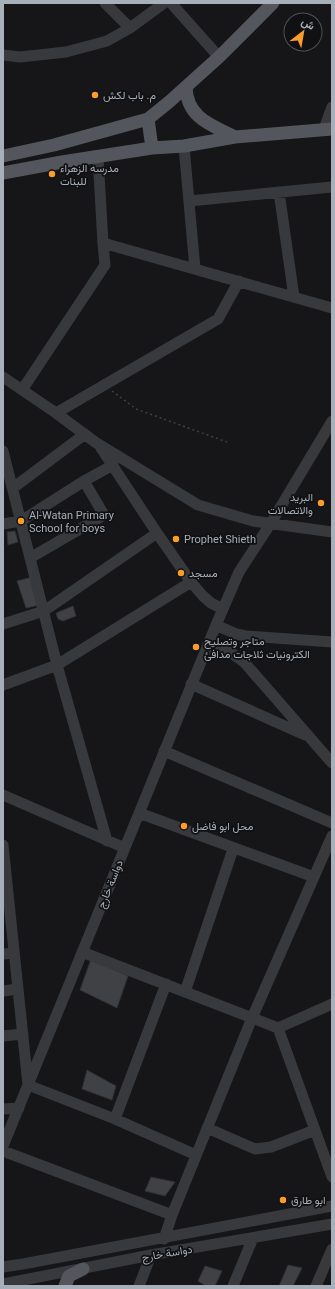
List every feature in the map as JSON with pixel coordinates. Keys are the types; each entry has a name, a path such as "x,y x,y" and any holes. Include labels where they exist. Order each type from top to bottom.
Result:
{"main road":[{"path":"3,156 54,145 148,118 186,87 219,57 273,3"},
{"path":"186,87 188,102 195,114 201,119 235,137"},
{"path":"148,118 152,148"},
{"path":"3,173 152,148 184,146 235,137 328,129"},
{"path":"65,1286 69,1276 83,1269"}],"street":[{"path":"105,3 130,28"},
{"path":"3,55 20,57 66,52 107,41 130,28 164,3"},
{"path":"171,3 219,57"},
{"path":"328,129 332,107"},
{"path":"184,146 195,269"},
{"path":"22,390 105,265 98,156"},
{"path":"189,201 332,187"},
{"path":"279,192 294,297"},
{"path":"103,243 332,308"},
{"path":"56,413 218,319 239,281"},
{"path":"3,391 6,379 95,442 106,453 157,533 191,582 211,603 223,608"},
{"name":"دواسة خارج","path":"3,1146 216,623 239,572 271,523 332,421"},
{"path":"13,488 85,434"},
{"path":"95,442 198,505 253,521 332,532"},
{"path":"3,451 57,665 107,841"},
{"path":"3,524 21,521 84,481 113,465"},
{"path":"30,558 104,515 84,481"},
{"path":"3,624 44,611 157,533"},
{"path":"3,685 57,665 191,582"},
{"path":"216,623 236,634 246,636 332,642"},
{"path":"208,643 230,652 244,662 332,763"},
{"path":"191,684 309,737"},
{"path":"164,751 332,823"},
{"path":"3,795 125,848"},
{"path":"139,813 233,849 314,877"},
{"path":"164,1239 172,1215 252,1018 332,836"},
{"path":"3,845 9,954 18,989 28,1085 115,1119 196,1155"},
{"path":"185,992 233,849"},
{"path":"82,952 278,1028 332,1004"},
{"path":"115,1119 166,984"},
{"path":"3,991 18,989"},
{"path":"278,1028 332,1177"},
{"path":"3,1036 22,1034"},
{"path":"3,1109 19,1108"},
{"path":"207,1128 255,1149 271,1147 315,1130"},
{"path":"3,1151 172,1215"},
{"name":"دواسة خارج","path":"3,1267 164,1239 332,1206"},
{"name":"دواسة خارج","path":"3,1284 151,1255 332,1224"},
{"path":"233,1286 253,1238"},
{"path":"316,1286 332,1249"},
{"path":"139,1286 151,1255"},
{"path":"3,1259 23,1264"}],"path":[{"path":"105,385 121,399 136,409 227,442"}],"building":[{"path":"15,531 18,542 8,545 7,532"},
{"path":"32,577 39,605 26,608 17,581"},
{"path":"73,606 76,616 63,621 58,619 56,613"},
{"path":"91,959 128,976 117,1008 80,990"},
{"path":"87,1070 116,1086 112,1100 82,1089"},
{"path":"151,1177 175,1182 165,1196 145,1191"},
{"path":"288,1265 302,1268 293,1286 279,1286"},
{"path":"205,1266 222,1271 215,1286 206,1286 198,1281"}],"place":[{"name":"م. باب لكش","path":"95,95"},
{"name":"مدرسه الزهراء للبنات","path":"52,174"},
{"name":"البريد والاتصالات","path":"321,503"},
{"name":"Al-Watan Primary School for boys","path":"21,521"},
{"name":"Prophet Shieth","path":"176,539"},
{"name":"مسجد","path":"181,573"},
{"name":"متاجر وتصليح الكترونيات ثلاجات مدافئ","path":"196,647"},
{"name":"محل ابو فاضل","path":"184,826"},
{"name":"ابو طارق","path":"283,1200"}]}
